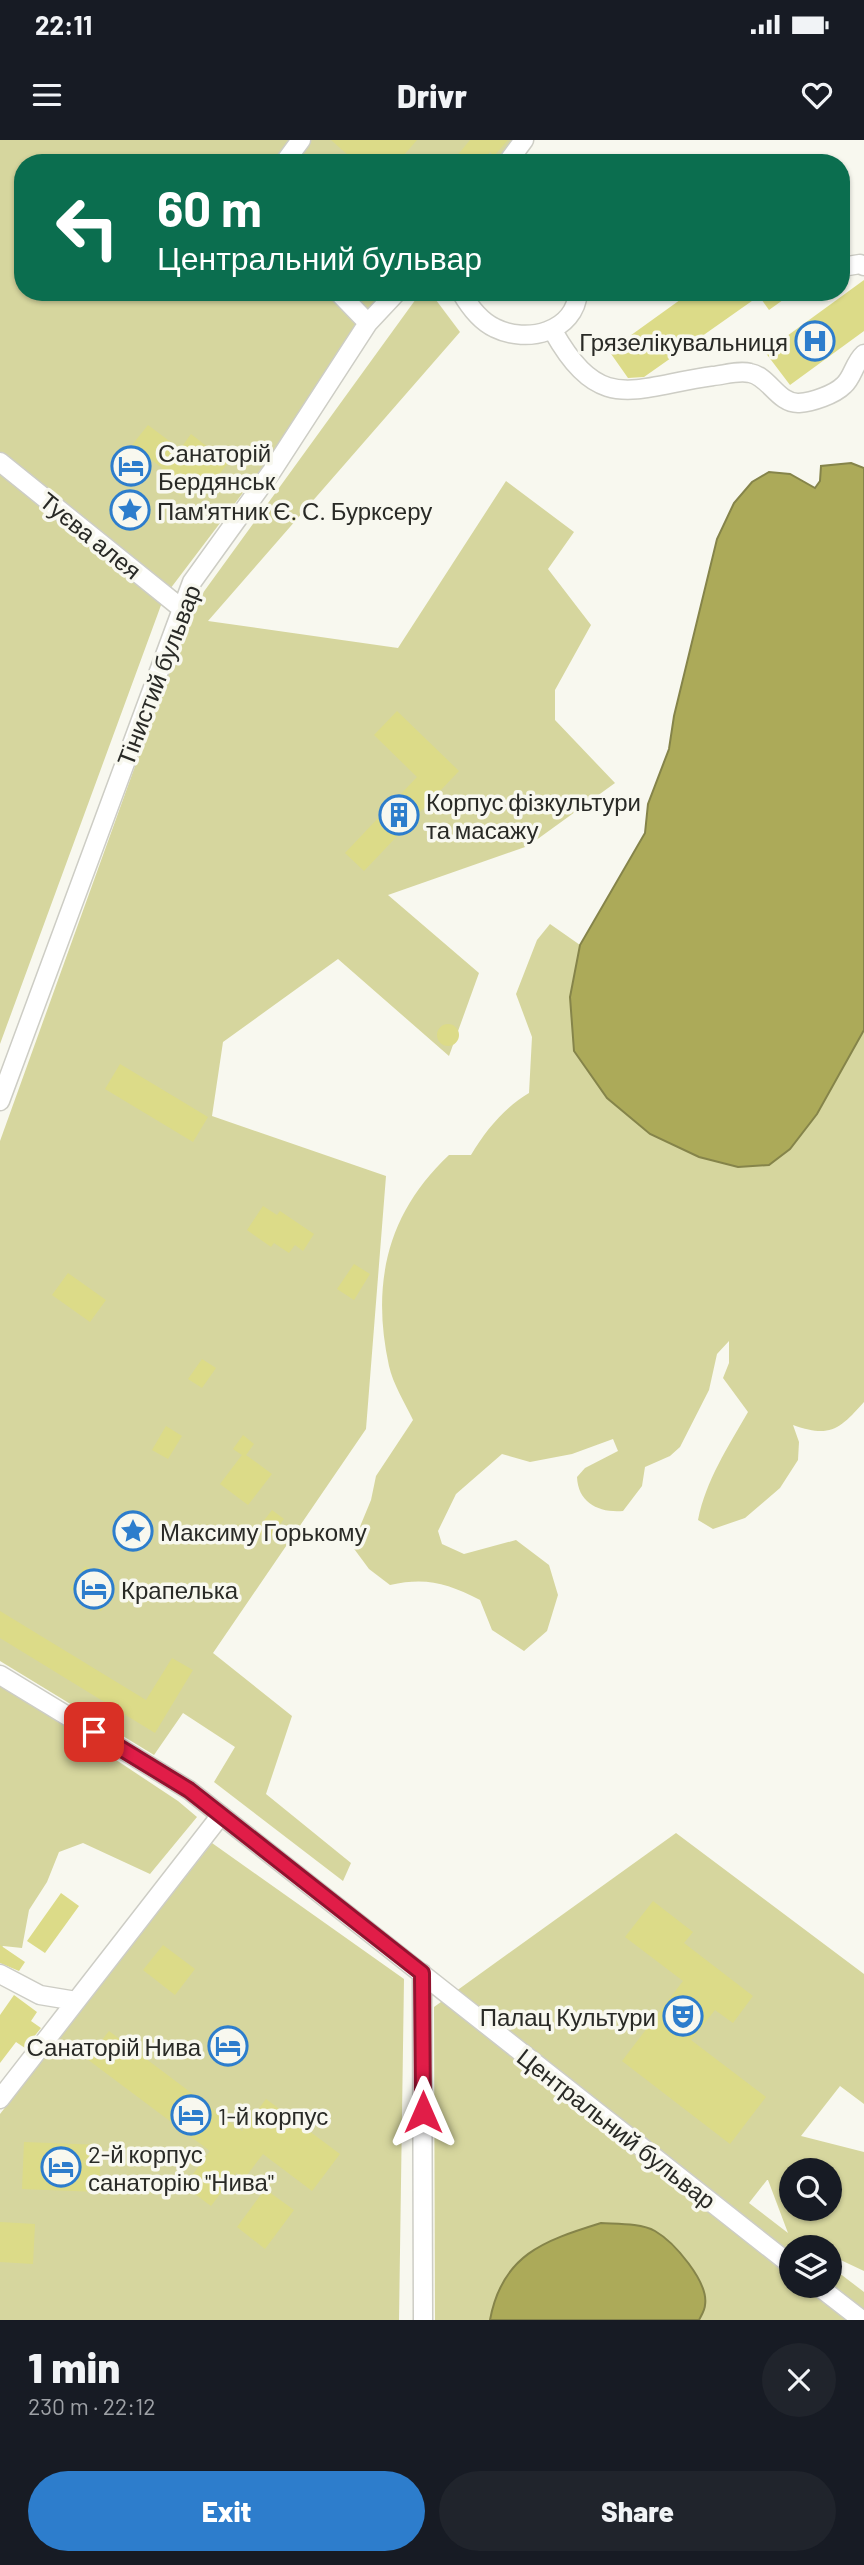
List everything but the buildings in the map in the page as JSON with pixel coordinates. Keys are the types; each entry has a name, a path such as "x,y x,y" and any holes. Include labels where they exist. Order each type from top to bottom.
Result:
{"street":[{"path":"347,301 368,323"},
{"name":"Тінистий бульвар","path":"0,1101 192,582 272,471 368,323 389,301"},
{"path":"466,301 470,309 495,328 524,335 553,331 568,320 575,301"},
{"path":"553,331 566,354 609,390 632,392 683,380 747,372 759,375 783,398 797,403 824,396 845,385 864,385"},
{"path":"845,385 864,354"},
{"name":"Туєва алея","path":"0,462 181,608"},
{"name":"Центральний бульвар","path":"0,1675 189,1790 779,2255"},
{"path":"0,2099 221,1815"},
{"path":"422,1973 423,2320"},
{"path":"0,1974 40,1995 76,2001"},
{"path":"834,2298 862,2320"}],"green space":[{"name":"Санаторій Бердянськ","path":"0,140 521,140 509,154 14,154 14,301 388,301 164,597 0,1044"},
{"path":"414,301 437,301 460,332 208,621 398,648 506,481 574,532 548,569 591,625 555,690 555,720 615,783 528,846 388,895 479,973 449,1056 338,959 223,1042 212,1116 386,1176 366,1429 213,1653 292,1716 266,1794 351,1863 343,1881 214,1782 235,1747 183,1713 154,1755 0,1661 0,1141 192,608"},
{"path":"550,924 580,945 570,997 574,1051 607,1098 650,1134 738,1167 769,1165 790,1149 817,1114 864,1030 864,1402 848,1419 833,1429 816,1431 793,1425 799,1442 798,1460 780,1488 745,1518 713,1529 698,1520 706,1491 748,1412 723,1378 729,1363 729,1341 717,1354 709,1390 680,1447 670,1456 645,1467 642,1486 623,1511 598,1508 586,1500 578,1486 577,1477 585,1468 618,1451 613,1439 572,1454 530,1462 502,1454 456,1494 438,1531 442,1544 464,1554 516,1540 549,1565 558,1595 547,1631 524,1651 492,1630 480,1600 436,1583 390,1585 369,1569 352,1546 371,1500 376,1476 413,1420 391,1373 384,1336 382,1307 389,1252 411,1201 428,1177 449,1155 471,1155 496,1120 529,1093 532,1037 516,994 537,940"},
{"path":"0,1683 178,1801 197,1817 150,1874 83,1843 59,1852 47,1882 29,1910 22,1948 3,1946 0,1950"},
{"path":"676,1833 864,1974 864,2104 840,2086 801,2136 864,2152 864,2271 842,2261 842,2235 779,2235 779,2298 842,2298 842,2275 864,2292 864,2320 435,2320 434,2007"},
{"name":"Санаторій Нива","path":"212,1843 404,1979 399,2320 0,2320 0,2114"}],"shaded area":[{"path":"851,463 864,468 864,1030 817,1114 790,1149 769,1165 738,1167 699,1157 650,1134 607,1098 574,1051 570,997 580,945 645,833 648,804 669,749 674,716 717,539 734,503 752,482 769,472 790,474 815,488 820,481 821,466"},
{"path":"601,2223 649,2228 663,2236 689,2264 702,2285 705,2305 699,2320 490,2320 504,2280 515,2265 544,2244"}],"place":[{"name":"Грязелікувальниця","path":"815,341"},
{"name":"Санаторій Бердянськ","path":"131,466"},
{"name":"Пам'ятник Є. С. Бурксеру","path":"130,510"},
{"name":"Корпус фізкультури та масажу","path":"399,815"},
{"name":"Максиму Горькому","path":"133,1531"},
{"name":"Крапелька","path":"94,1589"},
{"name":"Палац Культури","path":"683,2016"},
{"name":"Санаторій Нива","path":"228,2046"},
{"name":"1-й корпус","path":"191,2115"},
{"name":"2-й корпус санаторію \"Нива\"","path":"61,2167"}],"route":[{"path":"94,1732 189,1790 422,1973 423,2112"}]}
